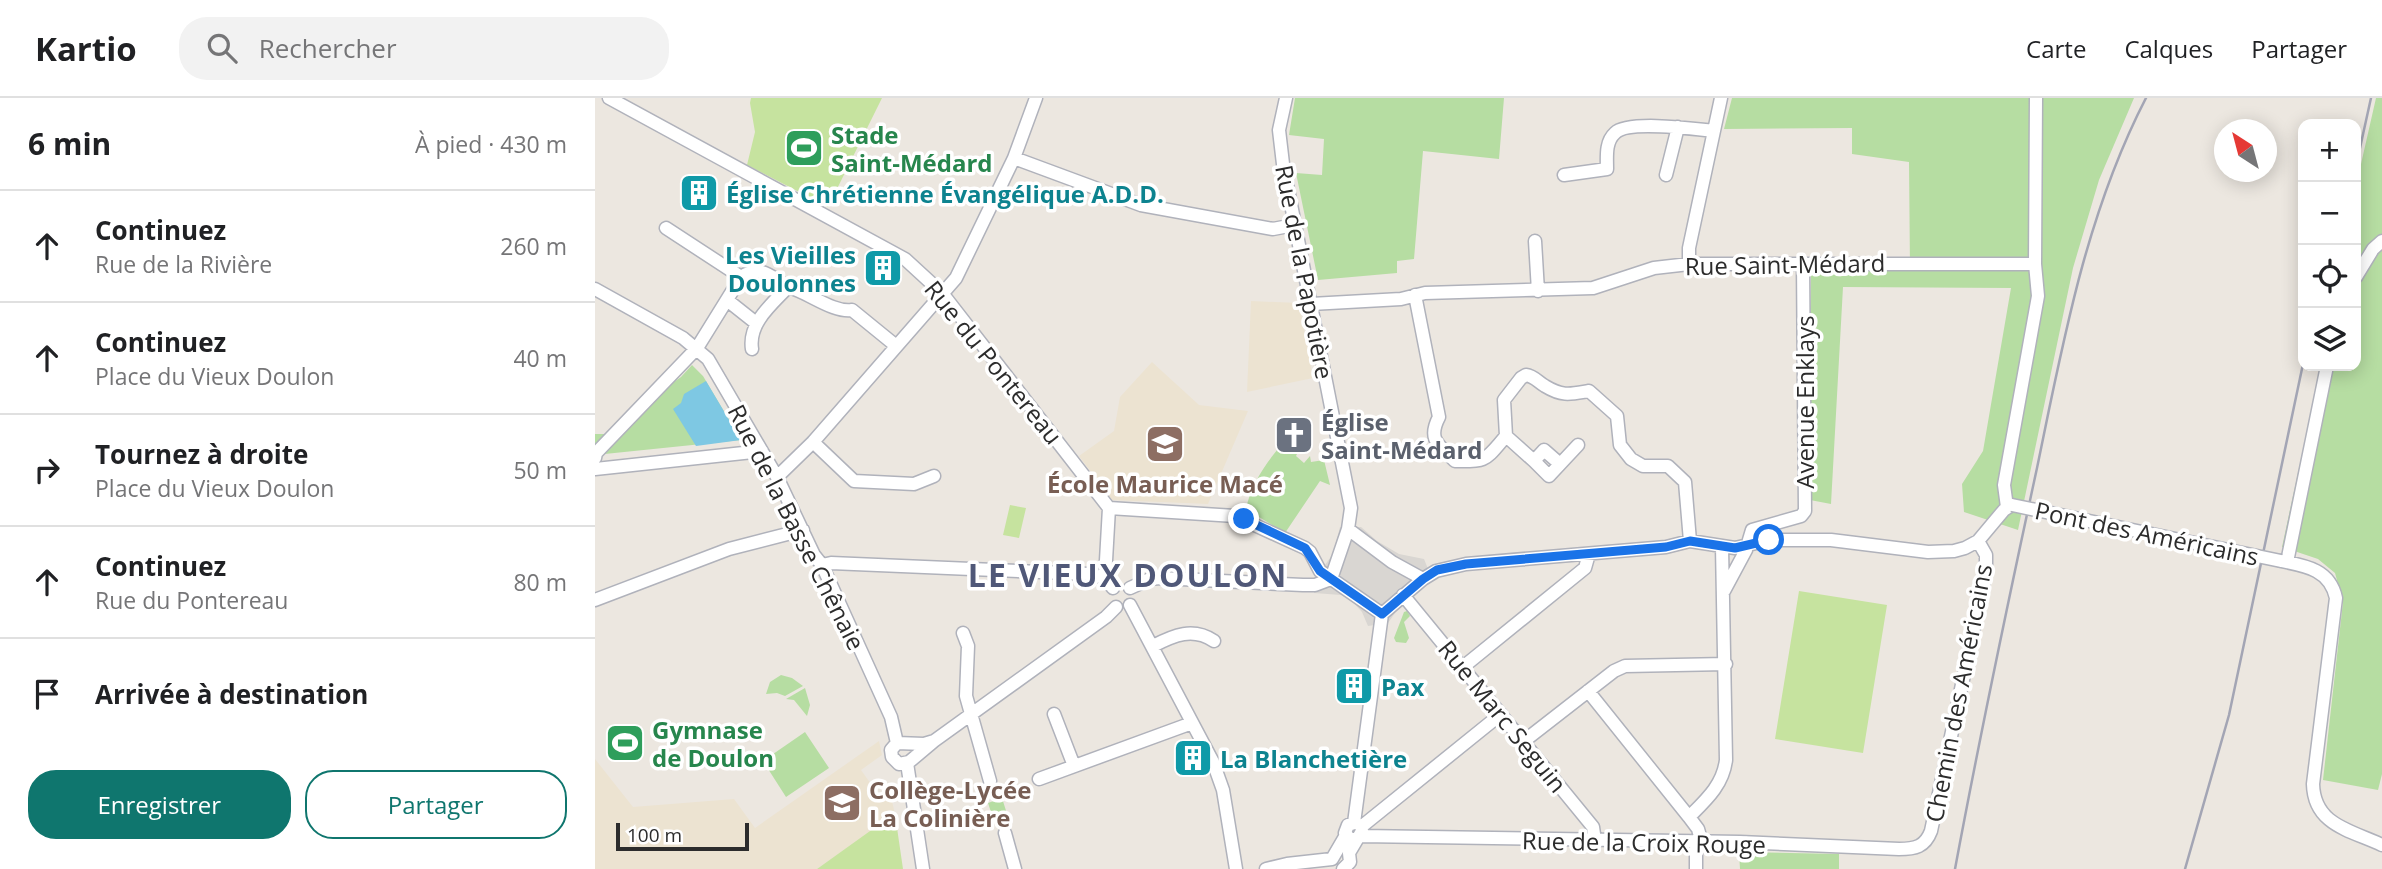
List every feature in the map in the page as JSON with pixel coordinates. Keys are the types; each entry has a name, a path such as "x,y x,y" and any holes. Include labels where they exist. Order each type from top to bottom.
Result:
{"street":[{"name":"Rue du Pontereau","path":"609,98 905,259 941,292 1109,509"},
{"path":"778,477 813,442 941,292 956,278 1014,158 1035,98"},
{"path":"1689,264 1689,248 1721,98"},
{"path":"2010,506 2004,485 2038,296 2035,264 2036,98"},
{"name":"Rue de la Papotière","path":"1282,99 1279,130 1294,225 1351,508 1348,529 1331,579"},
{"path":"1564,175 1607,169 1607,148 1614,133 1624,128 1678,127 1714,131"},
{"path":"1666,174 1678,127"},
{"path":"1014,158 1141,205 1273,229 1294,225"},
{"path":"666,228 741,277"},
{"path":"1535,241 1538,291"},
{"path":"2361,268 2373,248 2382,241"},
{"name":"Avenue Enklays","path":"1747,544 1752,530 1801,516 1805,511 1803,263"},
{"name":"Rue Saint-Médard","path":"1311,303 1401,299 1415,295 1593,288 1654,268 1689,264 2035,264"},
{"path":"595,458 596,453 697,348 741,277 752,270 760,270 837,309 852,310 895,345"},
{"path":"753,349 751,341 756,323 788,286"},
{"name":"Rue de la Basse Chênaie","path":"595,289 697,348 708,359 778,477 903,744"},
{"path":"1415,295 1439,416 1433,428 1435,441 1455,461 1480,461 1487,458 1506,436 1504,400 1526,375 1533,376 1548,388 1566,394 1575,395 1590,391 1617,416 1620,445 1631,458 1643,466 1668,467 1685,482 1690,541"},
{"path":"727,300 756,323"},
{"path":"2284,561 2326,371"},
{"path":"1506,436 1549,476 1578,445"},
{"path":"813,442 854,481 914,484 934,476"},
{"path":"595,469 762,451"},
{"name":"Chemin des Américains","path":"1925,843 1931,831 1986,571 1986,555 1978,541 2010,506"},
{"name":"Pont des Américains","path":"2010,506 2284,561 2318,570 2326,577 2332,583 2336,598 2313,784 2315,802 2328,820 2382,845"},
{"path":"1236,869 1223,790 1213,762 1153,646 1123,606 1110,598 1109,509 1235,516 1305,548 1320,571 1382,614"},
{"path":"1348,529 1368,546 1423,579"},
{"path":"595,600 729,549 803,530"},
{"path":"1356,832 1382,614 1437,570 1466,564 1666,547 1690,541 1735,548 1769,540 1831,540 1942,552 1965,548 1978,541"},
{"path":"1724,592 1747,544"},
{"path":"1689,817 1719,784 1725,772 1726,664 1722,547"},
{"path":"1463,667 1585,568 1590,554"},
{"path":"821,565 831,563 1089,574 1130,588 1150,579 1160,578 1303,585 1315,585 1331,579"},
{"path":"934,741 893,747 892,757 899,764 909,762 971,714 1123,606 1133,597 1130,588"},
{"name":"Rue Marc Seguin","path":"1403,595 1593,827 1595,841"},
{"path":"963,633 968,646 966,696 990,780"},
{"path":"1153,646 1185,633 1203,634 1214,642"},
{"path":"1524,741 1613,671 1625,666 1726,664"},
{"path":"1588,691 1698,829 1696,869"},
{"path":"1054,714 1074,766"},
{"path":"1343,868 1336,866 1339,854 1356,832 1501,715"},
{"path":"1038,779 1192,723"},
{"path":"903,744 913,750 909,762 923,869"},
{"name":"Rue de la Croix Rouge","path":"1356,832 1899,849 1912,849 1925,843"},
{"path":"1005,833 1015,869"},
{"path":"1266,869 1339,854"}],"shaded area":[{"path":"1251,301 1299,303 1313,378 1247,392"},
{"name":"École Maurice Macé","path":"1152,362 1199,405 1248,411 1208,504 1112,500 1079,456 1114,431 1120,397"},
{"path":"1340,527 1361,527 1377,541 1399,554 1424,559 1432,579 1397,610 1388,623 1368,626 1362,612 1353,602 1341,595 1314,593 1316,577 1333,554"},
{"name":"Collège-Lycée La Colinière","path":"879,741 882,755 861,770 881,798 890,793 895,814 817,869 595,869 595,759 633,807 734,799 755,828"}],"green space":[{"name":"Stade Saint-Médard","path":"751,98 882,98 828,207 747,165 755,132"},
{"path":"1295,98 1504,98 1499,159 1423,151 1414,259 1397,261 1397,273 1318,280 1296,173 1322,175 1324,139 1289,135"},
{"path":"1732,98 2134,98 2099,180 2073,268 2018,530 1964,512 1962,484 1983,451 2011,288 1843,287 1831,504 1810,500 1811,269 1910,268 1909,162 1852,154 1852,128 1724,129"},
{"path":"2376,98 2382,98 2382,774 2378,790 2323,780 2343,602 2335,573 2318,559 2282,547 2320,371 2361,371 2361,164"},
{"path":"692,365 703,376 741,440 595,455 595,434 622,434 664,389"},
{"path":"1284,442 1298,452 1296,456 1304,463 1310,456 1311,462 1324,460 1330,485 1320,481 1285,533 1246,509 1261,473"},
{"path":"1010,505 1026,508 1019,538 1003,535"},
{"path":"1799,591 1887,605 1863,753 1775,739"},
{"path":"1407,611 1410,616 1404,622 1409,638 1406,643 1396,642 1394,638 1404,612"},
{"path":"781,675 792,678 803,686 785,696 777,693 766,694 770,682"},
{"path":"805,688 810,705 807,716 794,700 786,699"},
{"path":"805,732 829,768 786,797 763,761"},
{"path":"1002,798 1008,817 994,821 988,803"},
{"path":"895,814 903,869 817,869 891,816"},
{"path":"1739,852 1839,854 1839,869 1740,869"}],"water":[{"path":"706,381 741,440 696,446 673,409 681,403 684,394"}],"railway":[{"path":"1955,869 2067,326 2107,187 2146,98"},
{"path":"2361,143 2371,98"},
{"path":"2185,869 2229,715 2302,371"}],"place":[{"name":"Stade Saint-Médard","path":"804,148"},
{"name":"Église Chrétienne Évangélique A.D.D.","path":"699,193"},
{"name":"Les Vieilles Doulonnes","path":"883,268"},
{"name":"Église Saint-Médard","path":"1294,435"},
{"name":"École Maurice Macé","path":"1165,444"},
{"name":"Pax","path":"1354,686"},
{"name":"Gymnase de Doulon","path":"625,743"},
{"name":"La Blanchetière","path":"1193,758"},
{"name":"Collège-Lycée La Colinière","path":"842,803"}],"district":[{"name":"LE VIEUX DOULON","path":"1128,574"}],"route":[{"path":"1244,519 1305,548 1320,571 1382,614 1437,570 1466,564 1666,547 1690,541 1735,548 1769,540"}]}
